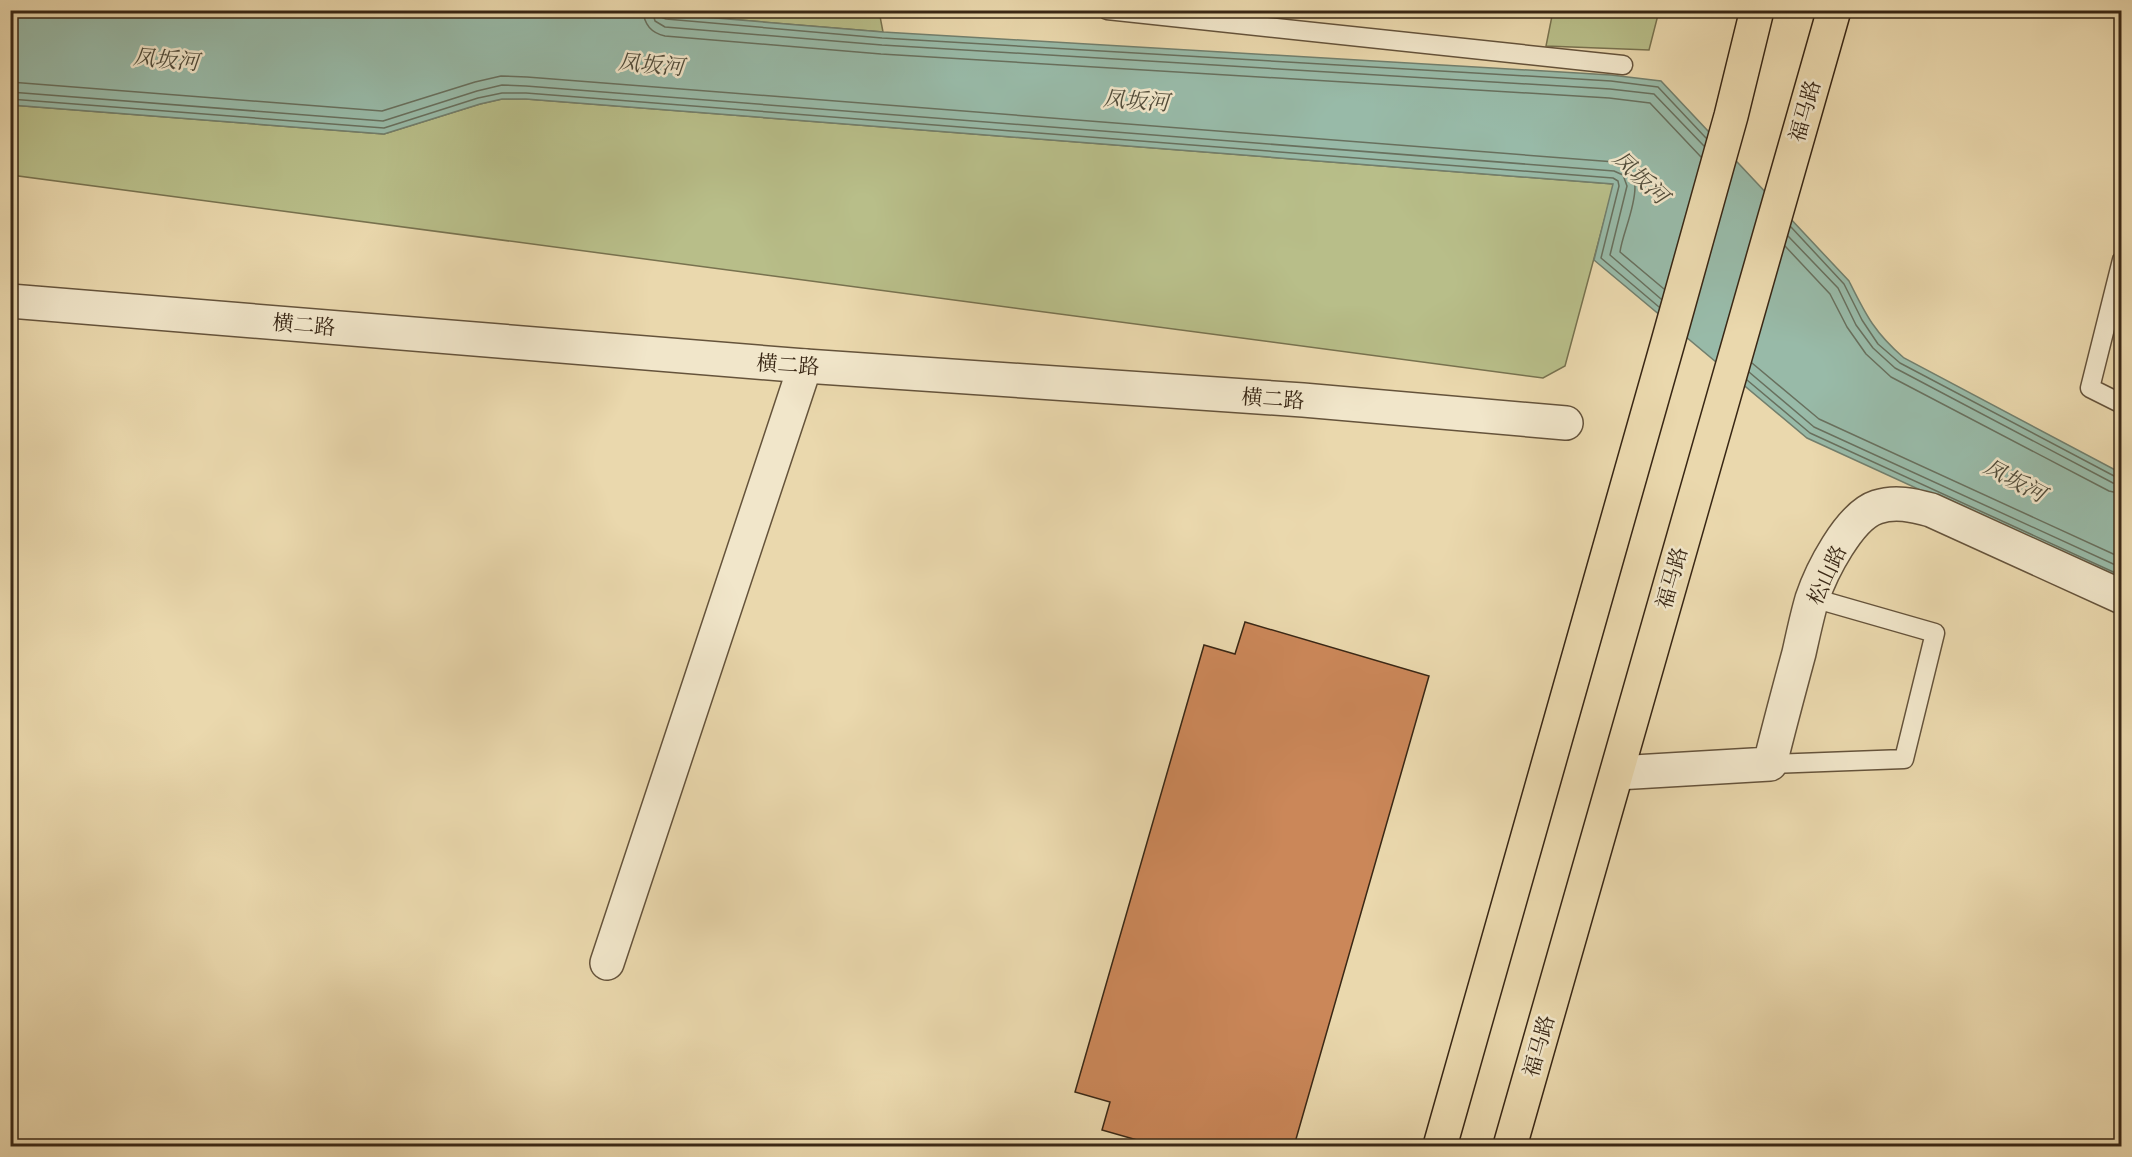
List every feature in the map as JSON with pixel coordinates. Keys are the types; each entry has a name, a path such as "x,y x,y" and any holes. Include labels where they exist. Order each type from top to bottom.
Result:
{"main road":[{"path":"1440,1146 1668,342 1731,116 1757,10"},
{"name":"福马路","path":"1510,1146 1834,10"}],"street":[{"name":"横二路","path":"10,302 805,366 1303,400 1566,423"},
{"path":"607,963 805,366"},
{"name":"松山路","path":"1770,764 1813,598 1828,563 1857,520 1875,507 1894,503 1931,510 2121,597"},
{"path":"1617,773 1770,764"}],"lane":[{"path":"1107,10 1623,65"},
{"path":"2121,260 2090,388 2121,404"},
{"path":"1770,764 1904,759 1935,633 1813,598"}],"green space":[{"path":"1553,10 1659,11 1649,50 1546,46"},
{"path":"631,11 879,11 883,32"},
{"path":"502,99 526,99 1614,184 1565,366 1543,378 11,175 11,105 384,134"}],"water":[{"name":"凤坂河","path":"10,11 631,11 883,32 1611,75 1661,81 1849,281 1872,323 1885,340 1904,358 2121,473 2121,582 1807,438 1594,260 1613,184 526,99 502,99 480,104 384,134 11,105"}],"building":[{"path":"1410,10 1479,10 1479,16"},
{"path":"1245,622 1429,676 1294,1146 1158,1146 1102,1130 1110,1102 1075,1092 1204,645 1235,654"}]}
